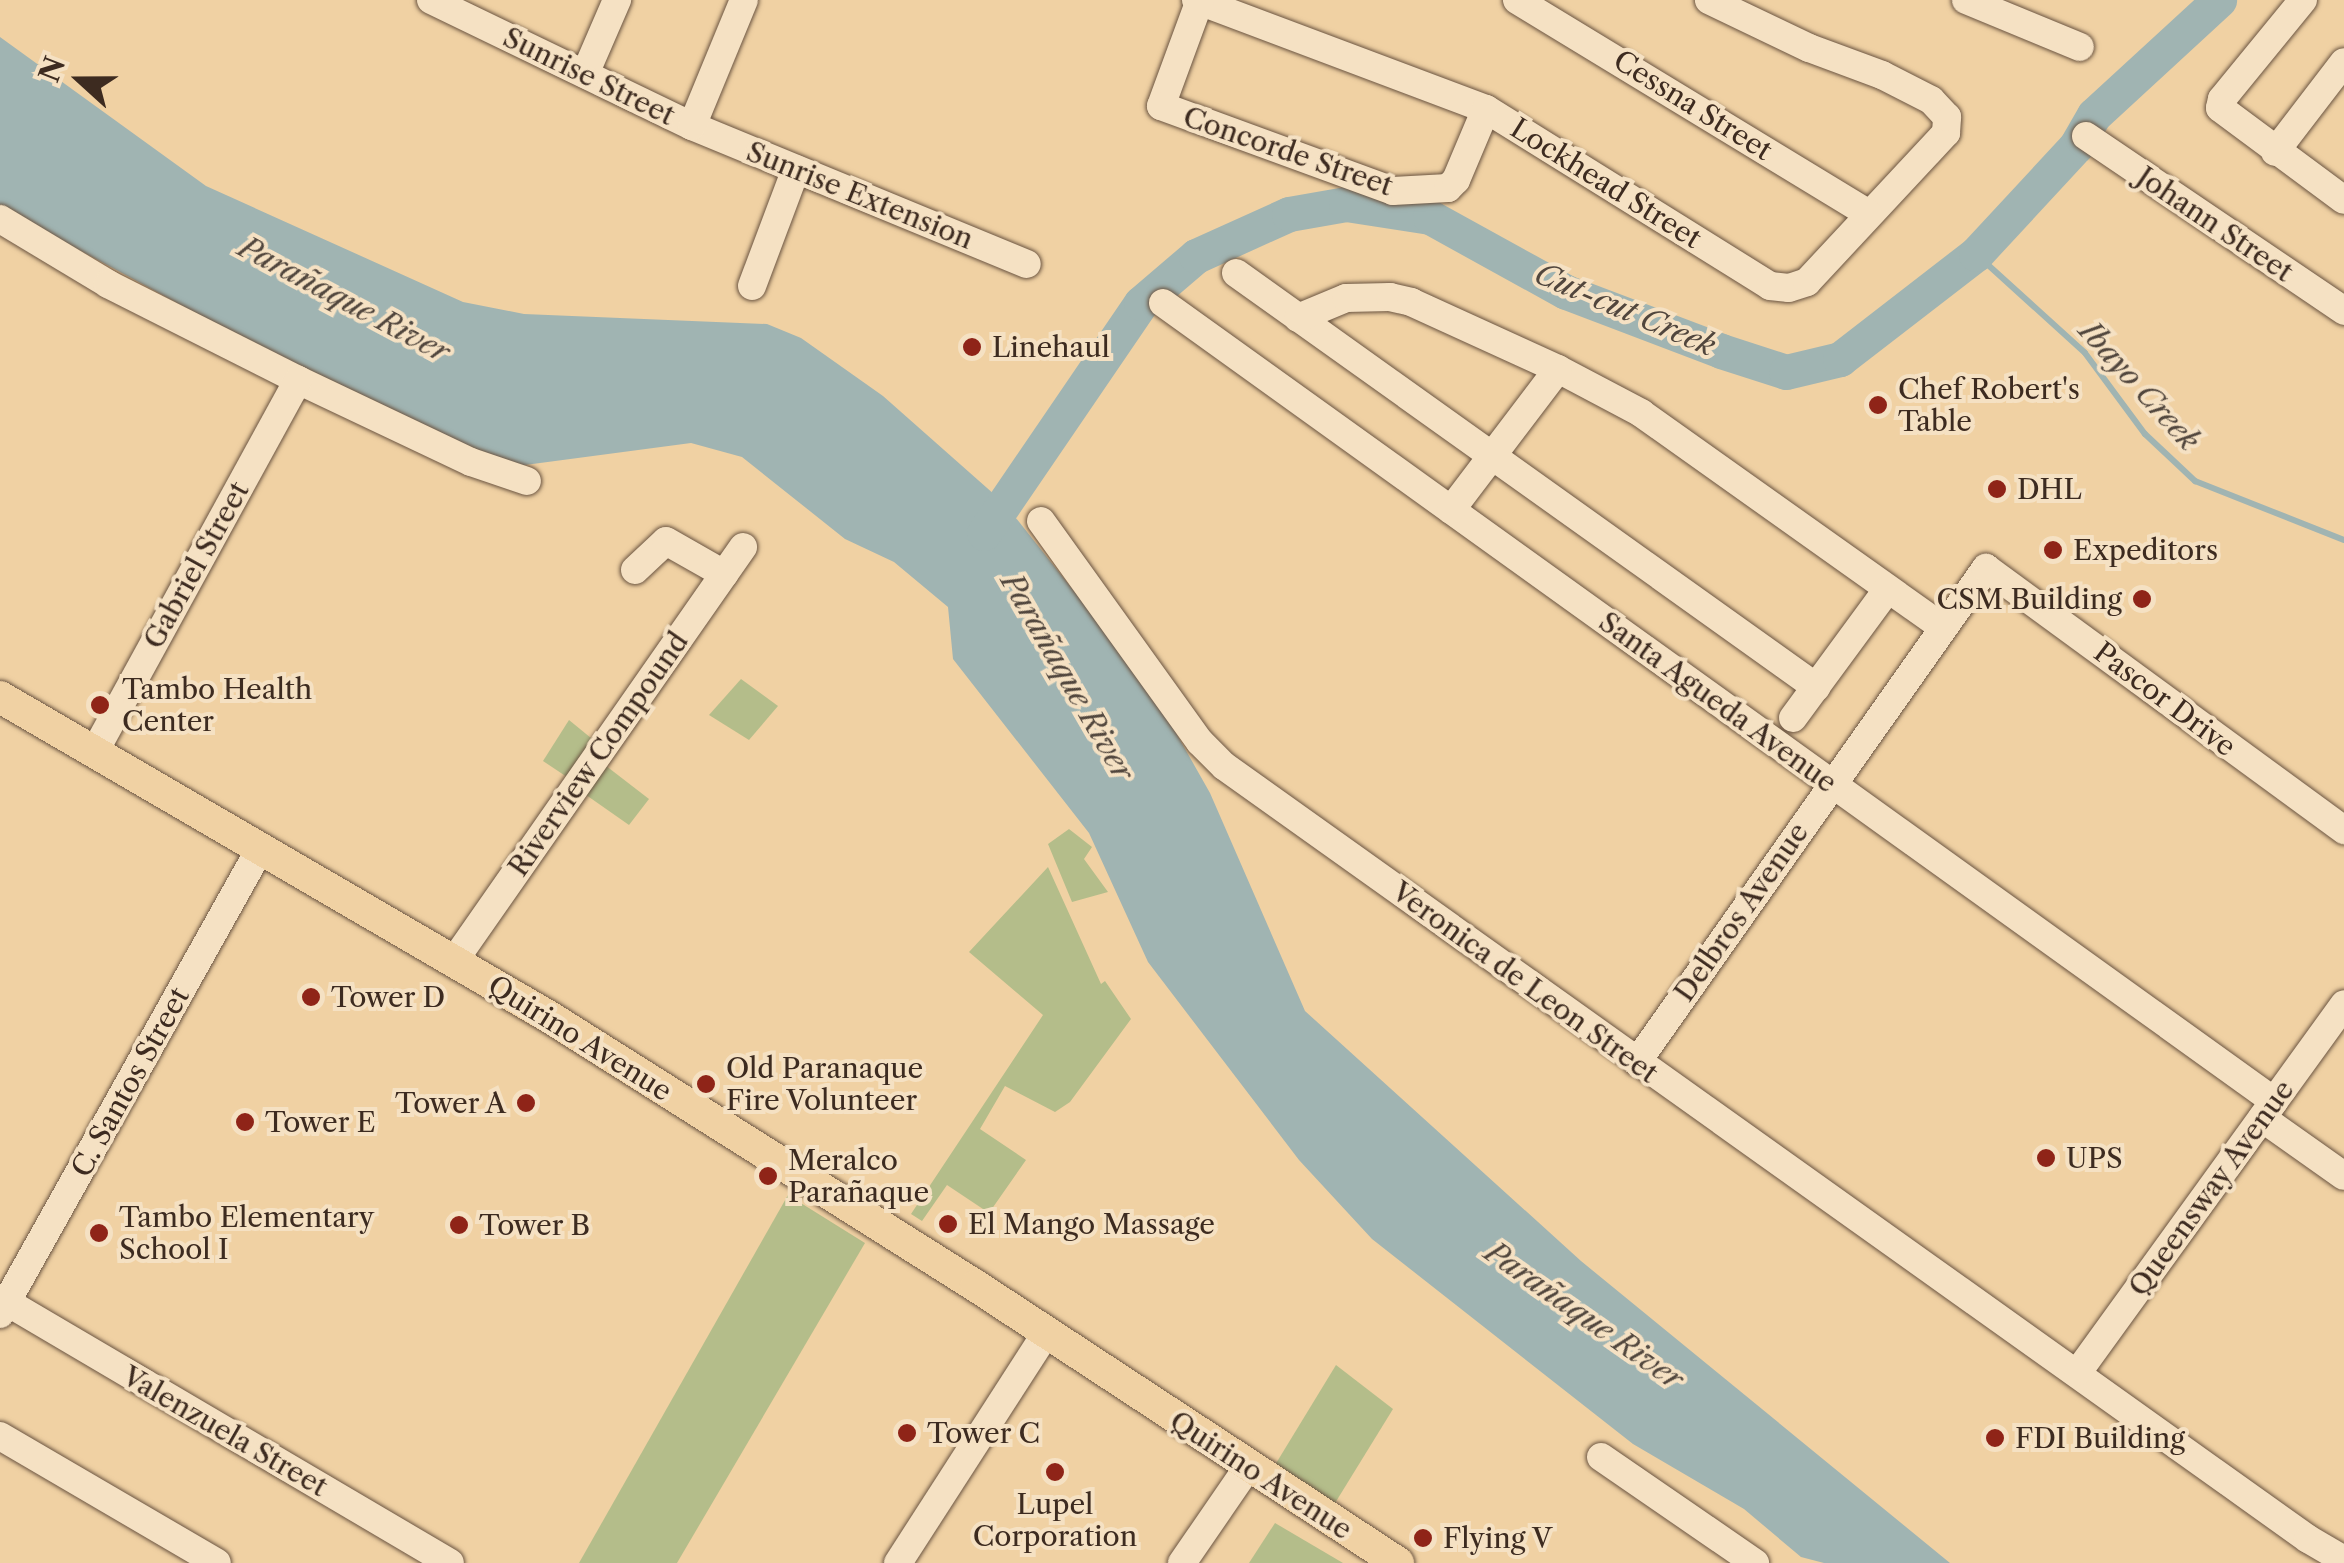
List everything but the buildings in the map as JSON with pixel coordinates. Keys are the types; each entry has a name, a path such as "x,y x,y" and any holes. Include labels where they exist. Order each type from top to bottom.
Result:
{"main road":[{"name":"Quirino Avenue","path":"2,703 96,751 454,961 882,1225 1398,1563"}],"street":[{"name":"Sunrise Street","path":"431,0 692,126"},
{"path":"585,74 617,0"},
{"path":"692,126 744,0"},
{"name":"Lockhead Street","path":"1199,0 1486,110 1770,286 1789,288 1807,282 1946,133 1947,117 1931,100 1882,75 1809,48 1709,0"},
{"name":"Concorde Street","path":"1199,0 1161,106 1392,191 1448,188 1456,180 1486,110"},
{"name":"Cessna Street","path":"1517,0 1868,214"},
{"path":"1966,0 2080,47"},
{"path":"2303,0 2222,99 2220,108 2344,200"},
{"path":"2275,152 2344,62"},
{"name":"Sunrise Extension","path":"692,126 1028,264"},
{"name":"Johann Street","path":"2086,136 2344,311"},
{"path":"752,286 796,170"},
{"path":"0,219 108,284 298,380 471,462 527,481"},
{"path":"1236,274 1816,687"},
{"path":"1298,318 1346,298 1390,297 1412,302 1558,369 1641,413 1943,628"},
{"name":"Santa Agueda Avenue","path":"1163,303 1830,783 2268,1110 2344,1176"},
{"path":"1451,510 1558,369"},
{"name":"Gabriel Street","path":"96,751 298,380"},
{"name":"Veronica de Leon Street","path":"1041,521 1200,742 1224,766 2308,1539 2344,1560"},
{"path":"635,570 666,540 724,574"},
{"name":"Riverview Compound","path":"454,961 744,547"},
{"name":"Delbros Avenue","path":"1636,1062 1986,568"},
{"name":"Pascor Drive","path":"1986,568 2344,830"},
{"path":"1794,718 1887,590"},
{"name":"C. Santos Street","path":"2,1305 260,849"},
{"name":"Queensway Avenue","path":"2078,1372 2344,1004"},
{"name":"Valenzuela Street","path":"2,1305 450,1563"},
{"path":"898,1563 1046,1333"},
{"path":"0,1436 218,1563"},
{"path":"1601,1457 1754,1563"},
{"path":"1182,1563 1248,1467"}],"green space":[{"path":"741,679 778,706 749,740 709,715"},
{"path":"569,720 602,747 573,781 543,761"},
{"path":"601,762 649,799 629,825 579,790"},
{"path":"1069,829 1092,847 1084,859 1108,892 1072,902 1048,844"},
{"path":"1048,867 1101,984 1105,981 1131,1019 1070,1102 1055,1112 1005,1086 980,1129 1026,1160 989,1213 947,1185 922,1221 911,1214 1043,1015 969,952"},
{"path":"788,1195 865,1243 677,1563 579,1563"},
{"path":"1336,1365 1393,1409 1332,1508 1275,1465"},
{"path":"1275,1523 1343,1563 1249,1563"}],"water":[{"name":"Parañaque River","path":"0,37 206,186 463,302 524,314 767,324 801,338 883,396 1004,503 1150,687 1210,793 1305,1011 1581,1261 1950,1563 1824,1563 1801,1557 1744,1509 1633,1444 1372,1239 1299,1160 1148,962 1089,833 953,659 948,607 894,562 845,539 742,457 691,443 502,468 229,331 0,207"}],"waterway":[{"name":"Cut-cut Creek","path":"984,533 1141,303 1196,256 1289,214 1346,204 1430,217 1566,292 1721,351 1786,372 1840,359 1976,254 2076,146 2094,115 2219,0"},
{"name":"Ibayo Creek","path":"1976,254 2085,353 2145,434 2195,481 2344,540"}],"place":[{"name":"Linehaul","path":"972,347"},
{"name":"Chef Robert's Table","path":"1878,405"},
{"name":"DHL","path":"1997,489"},
{"name":"Expeditors","path":"2053,550"},
{"name":"CSM Building","path":"2142,599"},
{"name":"Tambo Health Center","path":"100,705"},
{"name":"Tower D","path":"311,997"},
{"name":"Old Paranaque Fire Volunteer","path":"706,1084"},
{"name":"Tower A","path":"526,1103"},
{"name":"Tower E","path":"245,1122"},
{"name":"UPS","path":"2046,1158"},
{"name":"Meralco Parañaque","path":"768,1176"},
{"name":"El Mango Massage","path":"948,1224"},
{"name":"Tower B","path":"459,1225"},
{"name":"Tambo Elementary School I","path":"99,1233"},
{"name":"Tower C","path":"907,1433"},
{"name":"FDI Building","path":"1995,1438"},
{"name":"Lupel Corporation","path":"1055,1472"},
{"name":"Flying V","path":"1423,1538"}]}
